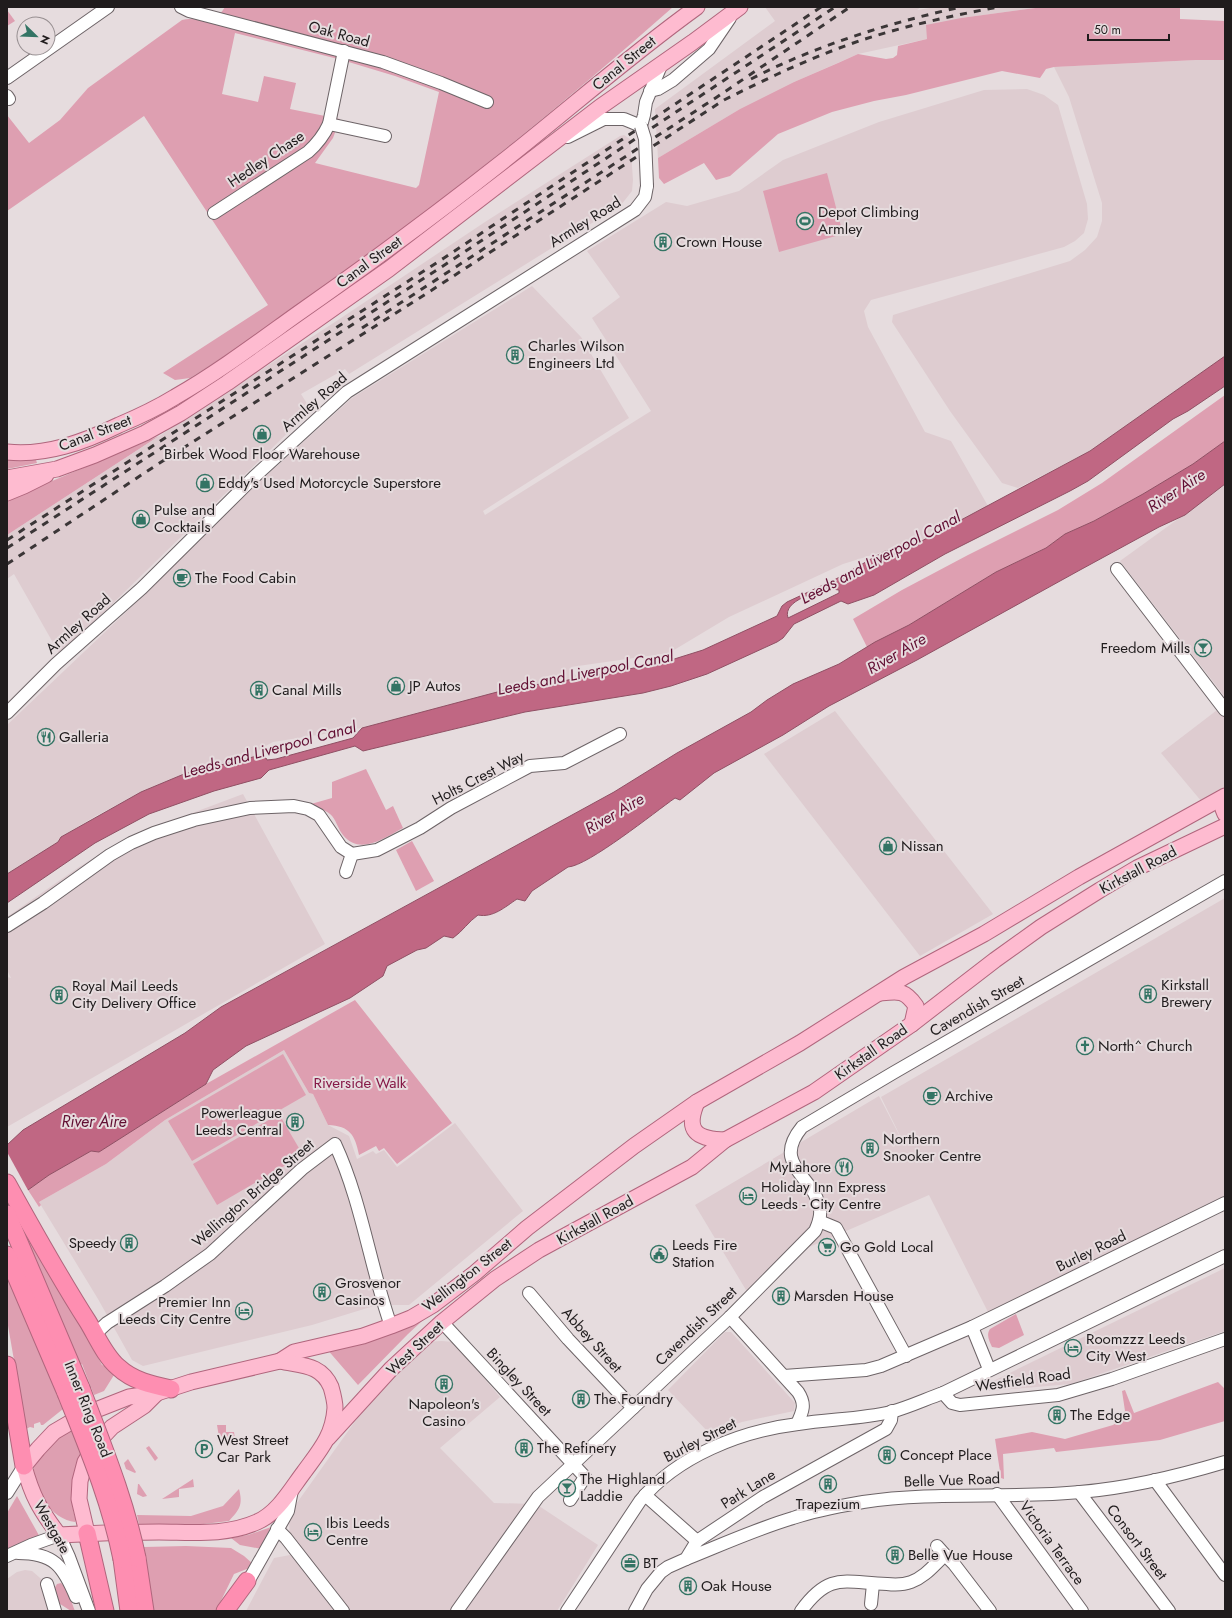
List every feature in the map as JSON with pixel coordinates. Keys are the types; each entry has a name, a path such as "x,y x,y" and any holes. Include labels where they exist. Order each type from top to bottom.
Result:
{"highway":[{"path":"7,1183 12,1213 95,1334 111,1360 123,1372 135,1379 154,1385 164,1391"},
{"name":"Inner Ring Road","path":"12,1213 73,1390 115,1525 130,1558 145,1611"},
{"name":"Inner Ring Road","path":"7,1255 73,1390"},
{"path":"7,1365 24,1466"},
{"path":"87,1533 105,1611"},
{"name":"Inner Ring Road","path":"129,1611 130,1558"},
{"path":"225,1611 247,1581"}],"main road":[{"name":"Canal Street","path":"7,452 21,454 40,452 71,445 120,425 176,397 258,342 376,258 502,163 648,42 697,7"},
{"name":"Canal Street","path":"7,478 57,469 95,455 145,433 181,413 389,269 542,150 735,9"},
{"path":"7,493 57,469"},
{"name":"Kirkstall Road","path":"538,1220 634,1146 697,1102 800,1043 904,978 984,934 1079,877 1225,796"},
{"path":"1225,800 1223,808 1225,814"},
{"name":"Kirkstall Road","path":"511,1269 539,1250 692,1167 725,1140 814,1092 912,1024 995,960 1041,927 1137,868 1225,826"},
{"path":"880,993 900,991 910,998 916,1006 912,1024"},
{"path":"697,1102 692,1114 693,1127 699,1135 708,1140 725,1140"},
{"name":"Wellington Street","path":"280,1361 294,1352 363,1336 411,1318 448,1295 538,1220"},
{"name":"West Street","path":"328,1438 391,1369 474,1295 511,1269"},
{"path":"24,1466 38,1448 54,1432 83,1415 129,1397 164,1391 191,1382 280,1361 301,1364 312,1368 321,1373 328,1382 335,1402 334,1416 328,1438 275,1510 258,1522 223,1532 87,1533 59,1535"},
{"path":"87,1533 79,1500 80,1481 85,1462 96,1444 112,1427 164,1391"},
{"name":"Westgate","path":"24,1466 33,1495 41,1511 59,1535"}],"street":[{"path":"7,78 108,7"},
{"name":"Oak Road","path":"181,7 189,11 383,62 434,80 487,102"},
{"path":"650,91 658,89 673,80 709,49 735,9"},
{"name":"Hedley Chase","path":"214,213 308,152 324,135 329,124 344,51"},
{"name":"Armley Road","path":"7,713 56,664 142,588 254,477 347,392 635,210 644,197 647,186 645,139 641,126 646,102 663,62"},
{"path":"542,150 604,119 624,119 641,126"},
{"path":"329,124 385,136"},
{"path":"1117,569 1225,710"},
{"name":"Holts Crest Way","path":"352,854 377,850 420,828 451,808 530,766 564,763 620,734"},
{"path":"7,926 43,903 110,855 131,843 154,833 194,820 250,808 294,806 308,809 319,815 341,847 352,854 346,872"},
{"name":"Cavendish Street","path":"457,1611 538,1497 730,1317 815,1231 819,1221 820,1210 816,1197 793,1164 790,1149 795,1136 802,1127 1225,881"},
{"name":"Wellington Bridge Street","path":"95,1334 107,1323 165,1286 210,1254 302,1169 335,1144 345,1167 382,1301 391,1326"},
{"name":"Burley Road","path":"784,1376 866,1370 882,1366 972,1328 1225,1204"},
{"path":"819,1221 836,1228 906,1356"},
{"path":"892,1412 943,1393 989,1369 1225,1256"},
{"name":"Abbey Street","path":"528,1293 568,1339 633,1408"},
{"path":"730,1317 803,1399 804,1406 797,1424"},
{"name":"Bingley Street","path":"442,1322 585,1477 570,1500"},
{"path":"972,1328 989,1369"},
{"name":"Westfield Road","path":"943,1393 952,1403 960,1405 1058,1395 1112,1379 1225,1339"},
{"name":"Burley Street","path":"567,1611 645,1495 671,1471 709,1450 751,1432 797,1424 870,1416 892,1412"},
{"name":"Park Lane","path":"686,1560 697,1541 763,1497 886,1429 892,1420 892,1412"},
{"name":"Belle Vue Road","path":"686,1560 767,1527 823,1510 864,1502 930,1495 1079,1492 1115,1488 1155,1480 1225,1462"},
{"path":"7,1493 24,1466"},
{"path":"1155,1480 1225,1575"},
{"path":"234,1611 247,1581 288,1511 292,1488"},
{"name":"Consort Street","path":"1079,1492 1169,1611"},
{"name":"Victoria Terrace","path":"997,1494 1082,1611"},
{"path":"645,1495 697,1541"},
{"path":"277,1530 286,1538 343,1611"},
{"path":"10,1555 59,1535"},
{"name":"Westgate","path":"59,1535 69,1557 89,1611"},
{"path":"936,1546 954,1564 990,1611"},
{"path":"10,1555 35,1553 48,1559 61,1568 82,1611"},
{"path":"801,1611 808,1600 821,1588 840,1581 903,1585 925,1575 945,1555"},
{"path":"635,1611 648,1589 661,1572 668,1567 686,1560"},
{"path":"47,1584 55,1611"},
{"path":"871,1604 873,1584"}],"shaded area":[{"path":"765,7 921,7 917,10 936,7 1043,7 961,18 927,39 858,54 794,82 740,109 658,158 655,109 775,21"},
{"path":"1225,60 1225,356 1090,451 1018,488 1002,483 950,411 892,322 893,315 1070,261 1085,250 1097,237 1102,221 1102,203 1069,97 1054,67"},
{"path":"1027,89 1044,95 1058,105 1087,204 1088,219 1084,233 1075,241 1064,247 871,300 864,311 868,327 925,432 951,441 988,506 903,551 885,551 843,564 729,617 669,653 571,667 577,678 516,687 362,728 273,742 260,749 257,756 184,774 141,792 94,817 61,837 59,842 7,874 7,725 124,614 236,503 352,398 532,286 581,337 629,418 483,511 485,515 651,411 592,318 620,297 587,251 666,202 687,206 739,191 783,160 879,122 984,90"},
{"path":"624,135 630,139 633,180 632,191 621,205 349,374 345,369 301,394 311,410 60,655 14,574 7,579 7,535 335,322 485,222 620,136"},
{"path":"1225,485 1225,697 1120,561"},
{"path":"1225,704 1225,787 1202,802 1161,753"},
{"name":"Nissan","path":"835,711 993,914 920,956 764,754"},
{"path":"243,794 325,944 7,1127 7,977 11,978 7,970 7,917 79,867 131,836"},
{"path":"1225,898 1225,1199 988,1312 929,1195 807,1248 752,1300 695,1205 879,1096 908,1152 881,1097"},
{"path":"284,1050 309,1093 313,1094 328,1125 349,1136 357,1159 373,1151 376,1154 384,1150 397,1167 455,1123 523,1211 409,1305 377,1305 312,1325 143,1366 132,1360 98,1299 39,1202 106,1164 165,1120"},
{"path":"1225,1268 1225,1331 1071,1384 989,1391 987,1384"},
{"path":"725,1332 731,1332 795,1403 794,1411 742,1422 709,1433 668,1390"},
{"path":"425,1342 453,1342 500,1397 440,1448 494,1503 536,1504 598,1545 557,1611 246,1611 274,1558 290,1555 289,1514 361,1413"},
{"path":"25,1570 32,1571 47,1584 55,1611 7,1611 7,1579 17,1572"}],"green space":[{"path":"225,7 673,7 578,89 481,169 331,283 280,319 190,378 175,380 163,373 268,305 144,116 7,211 7,115 29,143 60,120 88,88 182,20 194,19 209,21 219,15","holes":["235,33 342,60 395,76 439,92 419,185 416,188 315,163 333,138 340,119 290,109 296,83 264,76 258,102 222,94"]},
{"path":"1043,7 1180,7 1180,19 1225,21 1225,60 1054,67 1046,69 1040,78 1002,71 832,112 778,134 730,176 716,180 704,163 664,184 659,178 658,158 740,109 794,82 858,54 886,59 893,58 897,55 898,46 927,39 926,25 961,18"},
{"path":"7,10 15,21 7,26"},
{"name":"Depot Climbing Armley","path":"827,173 843,234 779,252 763,191"},
{"path":"1225,395 1225,441 1193,464 1094,521 1065,534 1046,548 996,572 909,625 867,647 853,619 902,590 1058,510 1102,483"},
{"path":"159,436 7,535 7,500"},
{"path":"7,459 36,460 37,463 7,469"},
{"path":"366,769 386,810 393,806 403,828 380,840 364,845 350,841 343,835 330,814 311,804 332,798 332,782"},
{"path":"412,841 434,881 416,891 396,850"},
{"name":"Riverside Walk","path":"355,1000 452,1123 397,1164 384,1148 379,1151 376,1146 359,1155 356,1142 350,1133 342,1127 328,1125 313,1094 309,1093 284,1050 165,1120 106,1164 39,1202 41,1205 39,1207 28,1190 49,1175 91,1151 99,1152 206,1084"},
{"path":"283,1054 306,1095 192,1161 168,1121"},
{"path":"279,1114 303,1155 217,1205 193,1164"},
{"path":"19,1221 61,1290 102,1365 114,1375 104,1391 94,1395 82,1364 80,1365"},
{"path":"9,1281 63,1409 43,1425 41,1425 40,1422 34,1424 34,1428 30,1427 26,1429 7,1320 7,1282"},
{"path":"435,1309 358,1385 326,1348"},
{"path":"1016,1314 1024,1335 999,1348 992,1347 988,1335 990,1329"},
{"path":"1218,1382 1225,1389 1225,1421 1160,1440 1056,1452 1054,1448 1003,1454 1004,1479 1001,1478 995,1439 1032,1432 1065,1439 1113,1425 1120,1420 1125,1411 1122,1391 1125,1390 1134,1413"},
{"path":"217,1425 226,1425 226,1432 234,1432 235,1439 219,1437"},
{"path":"71,1428 82,1454 74,1478 72,1495 72,1503 76,1520 75,1522 59,1516 46,1504 41,1496 34,1472 35,1463 42,1452"},
{"path":"149,1446 158,1458 155,1461 146,1448"},
{"path":"128,1459 136,1472 135,1473 126,1469 124,1463"},
{"path":"193,1479 194,1487 179,1489 179,1497 162,1499"},
{"path":"138,1484 147,1496 143,1497 137,1494"},
{"path":"239,1489 241,1499 240,1506 229,1521 195,1525 139,1525 137,1515 191,1516 223,1506"},
{"path":"17,1496 41,1539 7,1549 7,1513"},
{"path":"274,1526 262,1549 240,1545 231,1538 248,1535"},
{"path":"186,1546 231,1548 253,1564 252,1567 234,1574 216,1611 153,1611 144,1547"},
{"path":"61,1583 68,1592 75,1611 71,1611 57,1602 54,1589 57,1584"}],"water":[{"name":"Leeds and Liverpool Canal","path":"1225,356 1225,386 1188,411 1173,419 1088,481 945,554 874,595 848,604 841,601 794,624 783,638 777,642 707,674 671,686 643,693 525,712 363,751 355,746 269,770 261,778 214,791 149,814 95,843 7,903 7,874 58,842 61,837 141,792 184,774 257,756 266,758 267,760 276,759 353,738 362,728 516,687 557,682 652,666 703,650 777,616 782,606 787,602 836,579 885,551 903,551 1090,451","holes":["826,590 839,590 839,593 788,618 788,612 796,601 811,594"]},
{"name":"River Aire","path":"1225,441 1225,484 1185,515 1159,527 917,660 829,706 783,735 714,773 680,800 675,798 638,826 590,858 568,867 532,891 525,901 517,899 494,913 483,916 478,915 453,938 444,936 426,948 417,950 387,966 383,976 350,998 246,1046 213,1070 206,1084 99,1152 91,1151 49,1175 28,1190 7,1201 7,1145 23,1130 185,1033 221,1007 614,792 677,753 751,712 793,684 839,664 875,642 909,625 996,572 1046,548 1065,534 1094,521 1143,494 1193,464"}],"pier":[{"path":"7,1152 29,1192 7,1203"}],"railway":[{"path":"7,540 444,258 821,7"},
{"path":"7,548 446,264 835,7"},
{"path":"362,328 717,97 850,7"},
{"path":"751,79 827,45 907,20 961,7"},
{"path":"7,564 155,466 432,290 724,100 790,68 859,41 928,22 998,7"}],"place":[{"name":"Depot Climbing Armley","path":"805,221"},
{"name":"Crown House","path":"663,242"},
{"name":"Charles Wilson Engineers Ltd","path":"515,355"},
{"name":"Birbek Wood Floor Warehouse","path":"262,434"},
{"name":"Eddy's Used Motorcycle Superstore","path":"205,483"},
{"name":"Pulse and Cocktails","path":"141,519"},
{"name":"The Food Cabin","path":"182,578"},
{"name":"Freedom Mills","path":"1203,648"},
{"name":"JP Autos","path":"396,686"},
{"name":"Canal Mills","path":"259,690"},
{"name":"Galleria","path":"46,737"},
{"name":"Nissan","path":"888,846"},
{"name":"Kirkstall Brewery","path":"1148,994"},
{"name":"Royal Mail Leeds City Delivery Office","path":"59,995"},
{"name":"North^ Church","path":"1085,1046"},
{"name":"Archive","path":"932,1096"},
{"name":"Powerleague Leeds Central","path":"295,1122"},
{"name":"Northern Snooker Centre","path":"870,1148"},
{"name":"MyLahore","path":"844,1167"},
{"name":"Holiday Inn Express Leeds - City Centre","path":"748,1196"},
{"name":"Speedy","path":"129,1243"},
{"name":"Go Gold Local","path":"827,1247"},
{"name":"Leeds Fire Station","path":"659,1254"},
{"name":"Grosvenor Casinos","path":"322,1292"},
{"name":"Marsden House","path":"781,1296"},
{"name":"Premier Inn Leeds City Centre","path":"244,1311"},
{"name":"Roomzzz Leeds City West","path":"1073,1348"},
{"name":"Napoleon's Casino","path":"444,1384"},
{"name":"The Foundry","path":"581,1399"},
{"name":"The Edge","path":"1057,1415"},
{"name":"The Refinery","path":"524,1448"},
{"name":"West Street Car Park","path":"204,1449"},
{"name":"Concept Place","path":"887,1455"},
{"name":"Trapezium","path":"828,1484"},
{"name":"The Highland Laddie","path":"567,1488"},
{"name":"Ibis Leeds Centre","path":"313,1532"},
{"name":"Belle Vue House","path":"895,1555"},
{"name":"BT","path":"630,1563"},
{"name":"Oak House","path":"688,1586"}]}
